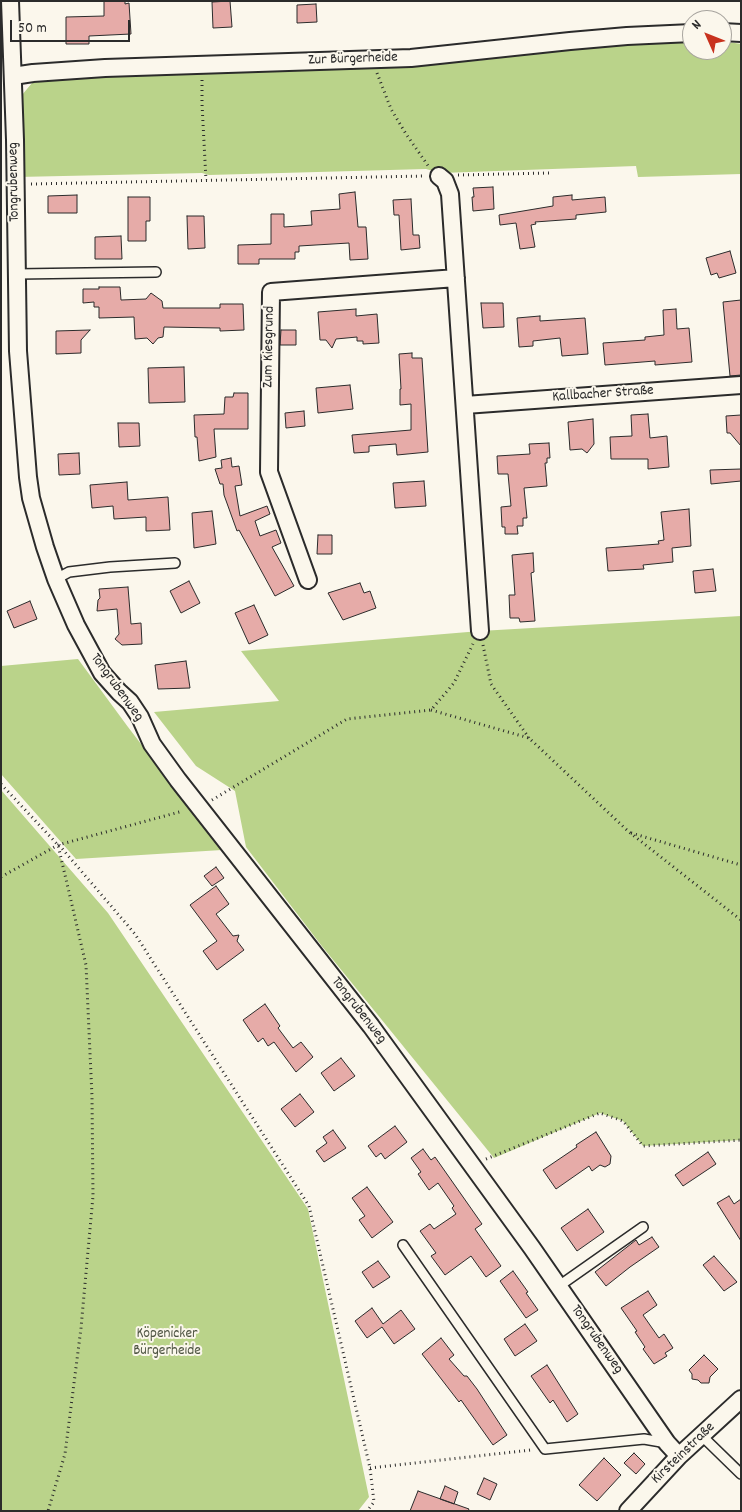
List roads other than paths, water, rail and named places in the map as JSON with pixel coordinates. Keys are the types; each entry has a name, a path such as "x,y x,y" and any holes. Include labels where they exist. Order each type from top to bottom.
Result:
{"street":[{"name":"Tongrubenweg","path":"10,1 18,351 28,477 31,498 43,541 56,579 76,625 98,667 109,682 130,702 140,717 152,744 198,807 371,1026 559,1286 667,1443 679,1456"},
{"name":"Zur Bürgerheide","path":"13,76 105,68 376,60 440,56 570,40 682,33"},
{"path":"439,176 445,181 450,194 480,631"},
{"name":"Zum Kiesgrund","path":"308,580 269,472 271,292 456,278"},
{"name":"Kallbacher Straße","path":"465,405 741,385"},
{"name":"Kirsteinstraße","path":"628,1511 679,1456 741,1399"}],"lane":[{"path":"17,274 156,272"},
{"path":"56,579 69,572 110,566 175,564"},
{"path":"559,1286 643,1227"},
{"path":"404,1245 545,1449 644,1439 667,1443"},
{"path":"702,1436 741,1474"}],"park label":[{"name":"Köpenicker Bürgerheide","path":"167,1344"}]}
